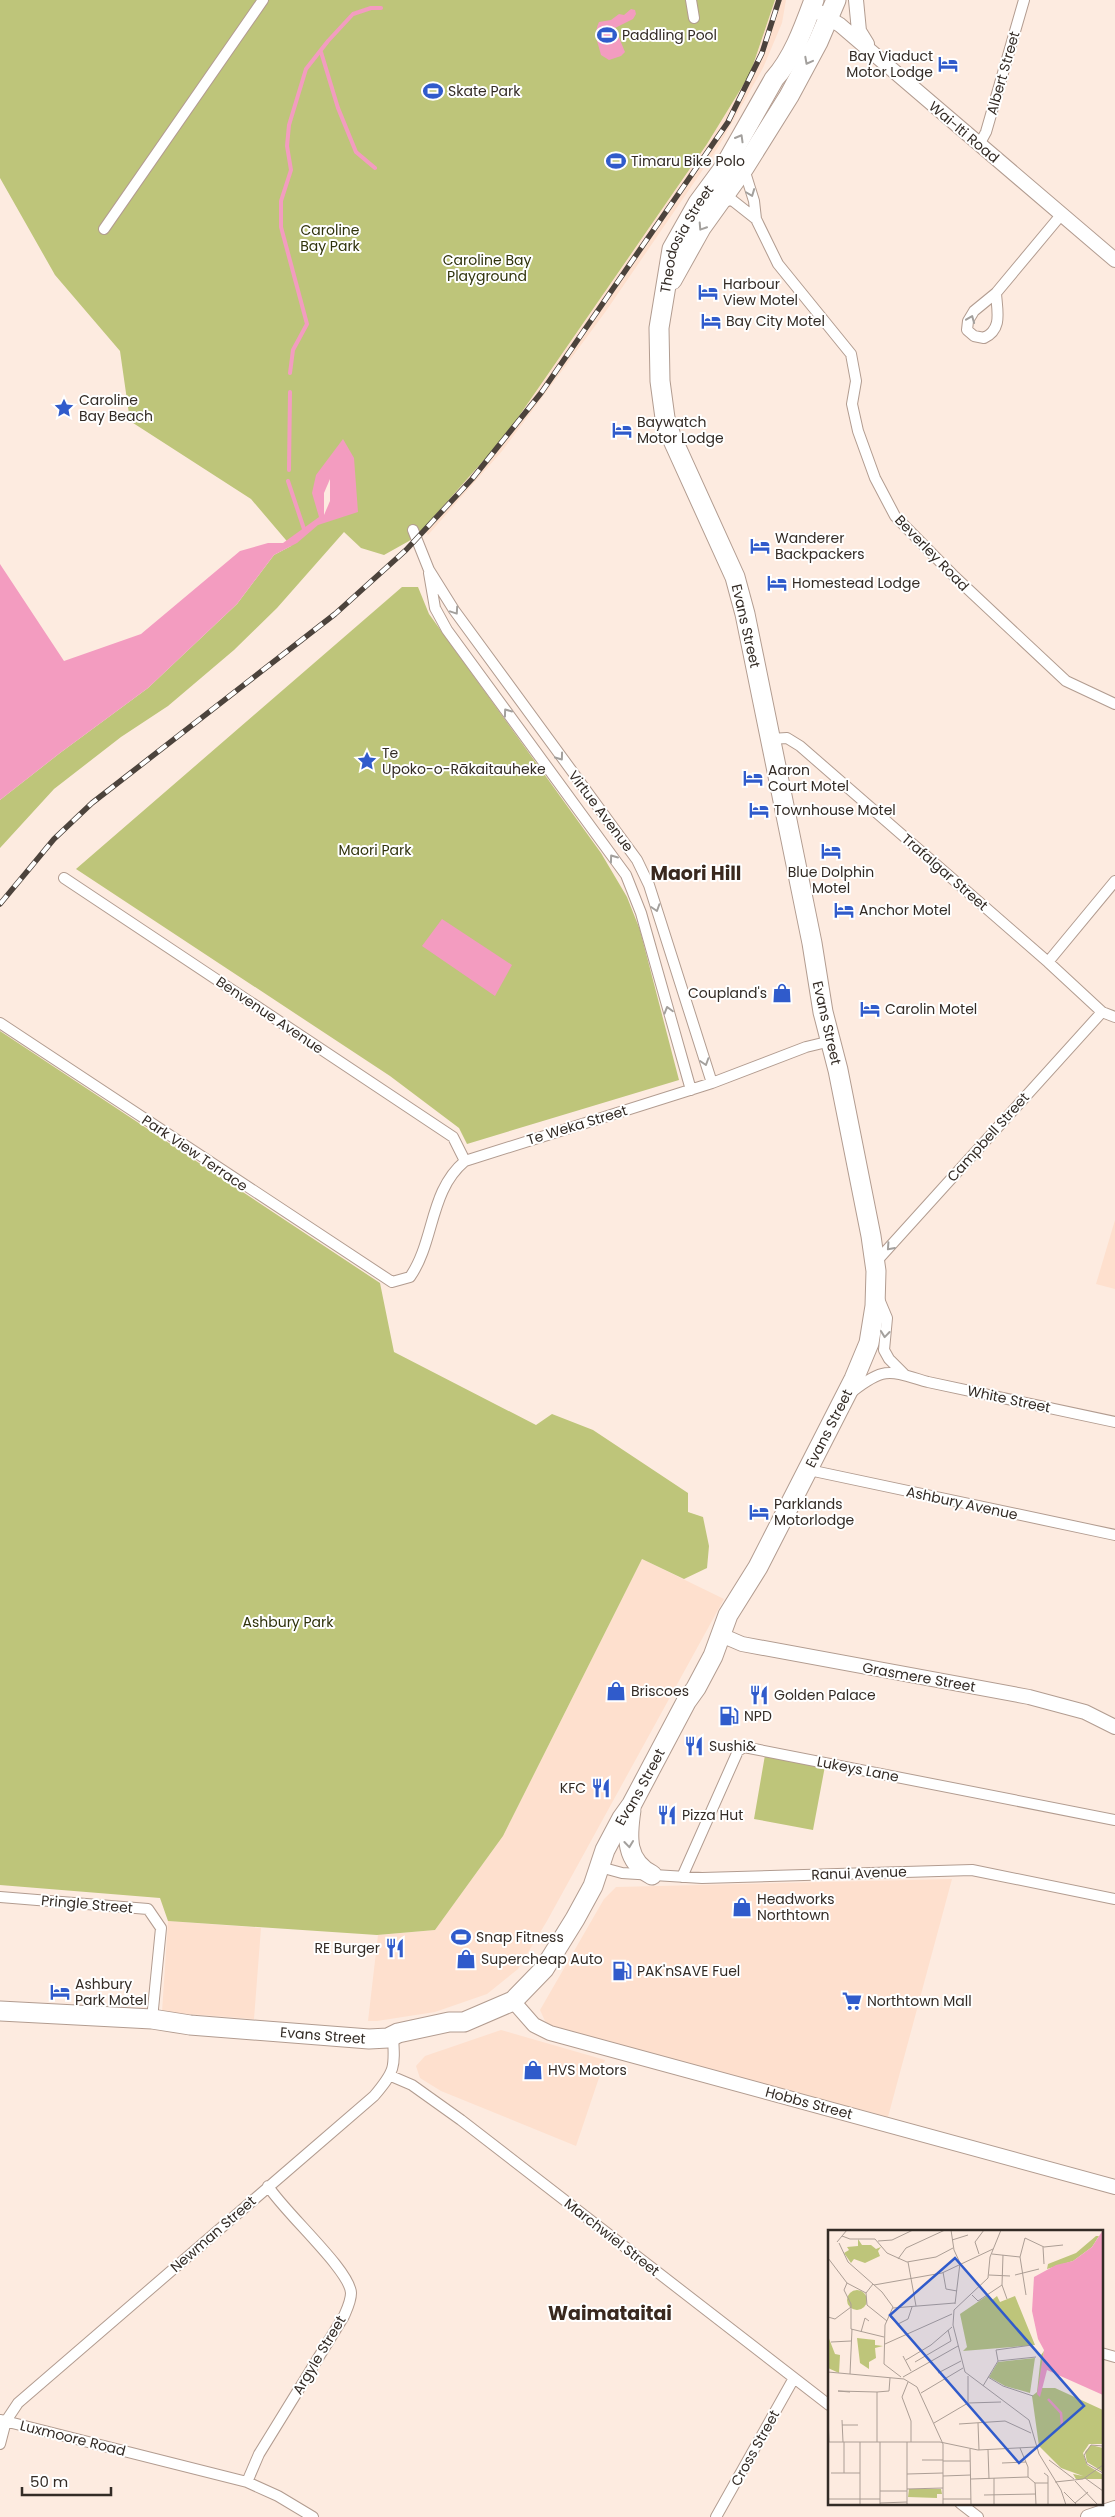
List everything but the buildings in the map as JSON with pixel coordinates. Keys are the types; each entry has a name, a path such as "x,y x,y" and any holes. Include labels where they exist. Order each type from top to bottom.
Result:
{"highway":[{"name":"Theodosia Street","path":"666,290 672,249 698,203 723,169 774,79 781,72 812,4"},
{"name":"Theodosia Street","path":"666,290 696,235 744,168 789,96 832,8"},
{"name":"Evans Street","path":"0,2011 152,2019 190,2025 326,2034 341,2038 388,2038 449,2022 464,2022 513,2001 536,1979 551,1959 575,1919 600,1867 605,1850 622,1818 632,1804 686,1702 696,1688 721,1635 728,1615 758,1567 809,1470 846,1396 868,1343 873,1324 875,1289 875,1263 871,1236 831,1042 823,1012 812,943 782,802 771,739 735,577 678,454 666,418 660,381 659,347 666,290"},
{"path":"632,1804 628,1831 630,1854 642,1869 652,1874"}],"street":[{"path":"104,229 263,0"},
{"path":"691,0 694,18"},
{"path":"856,0 859,31 873,53"},
{"name":"Albert Street","path":"979,145 986,132 1024,0"},
{"name":"Wai-Iti Road","path":"812,4 832,8 873,53 1115,260"},
{"name":"Beverley Road","path":"744,168 754,201 756,219 778,264 851,354 856,381 852,404 858,431 875,478 895,516 955,577 1066,681 1115,704"},
{"name":"Beverley Road","path":"718,202 732,200 756,219"},
{"path":"996,293 1062,215"},
{"name":"Virtue Avenue","path":"412,530 429,570 454,610 529,715 637,860 649,885 712,1083"},
{"name":"Virtue Avenue","path":"429,570 435,608 447,630 626,875 641,913 691,1090"},
{"name":"Trafalgar Street","path":"771,739 787,738 800,746 1048,962 1102,1012 1115,1017"},
{"name":"Benvenue Avenue","path":"64,878 453,1137 465,1161"},
{"path":"1048,962 1115,881"},
{"name":"Campbell Street","path":"875,1263 1102,1012"},
{"name":"Park View Terrace","path":"0,1023 392,1282 410,1277 420,1262 440,1195 453,1171 465,1161"},
{"name":"Te Weka Street","path":"465,1161 712,1083 806,1047 831,1042"},
{"path":"875,1289 886,1318 884,1350 904,1374"},
{"name":"White Street","path":"846,1396 876,1375 904,1374 928,1382 1115,1422"},
{"name":"Ashbury Avenue","path":"809,1470 1115,1535"},
{"name":"Grasmere Street","path":"721,1635 742,1644 1029,1697 1085,1712 1115,1727"},
{"name":"Lukeys Lane","path":"682,1877 738,1751 744,1746 1115,1820"},
{"name":"Ranui Avenue","path":"600,1867 622,1873 682,1877 972,1870 1115,1898"},
{"name":"Pringle Street","path":"0,1897 148,1909 161,1928 152,2019"},
{"name":"Hobbs Street","path":"513,2001 534,2024 560,2036 1115,2187"},
{"path":"391,2076 395,2061 393,2036"},
{"name":"Newman Street","path":"3,2421 18,2403 374,2096 391,2076"},
{"name":"Marchwiel Street","path":"391,2076 412,2085 461,2120 828,2404"},
{"name":"Argyle Street","path":"247,2482 259,2454 344,2316 351,2293 344,2274 277,2202 268,2186"},
{"path":"1102,2353 1115,2357"},
{"name":"Cross Street","path":"716,2517 794,2378"},
{"path":"0,2444 3,2421"},
{"name":"Luxmoore Road","path":"3,2421 247,2482 278,2496 314,2517"},
{"path":"961,2504 978,2517"},
{"path":"1088,2517 1115,2508"}],"shaded area":[{"path":"775,0 786,0 782,23 763,68 717,149 606,311 544,395 502,451 428,535 423,529 506,435 707,144 750,74"},
{"name":"Paddling Pool","path":"631,9 635,10 636,14 633,19 615,28 625,52 621,56 609,60 601,55 597,42 596,31 599,22 611,20 619,14 624,15"},
{"path":"343,439 354,458 358,512 318,525 297,543 274,555 237,604 148,688 0,800 0,564 64,661 141,634 240,551 268,543 283,543 319,517 312,493 316,475"},
{"path":"442,919 512,965 495,996 422,946"},
{"path":"1115,1220 1115,1289 1096,1284"},
{"path":"642,1559 724,1599 547,1921 518,1969 487,1994 435,2012 368,2021 378,1935 435,1930 503,1836"},
{"path":"952,1879 888,2117 551,2026 545,2021 540,2010 604,1899 616,1887"},
{"path":"168,1921 261,1928 254,2019 162,2012"},
{"path":"501,2030 605,2060 576,2146 441,2091 420,2078 416,2066 425,2056"}],"green space":[{"name":"Caroline Bay Park","path":"0,0 775,0 750,74 707,144 506,435 423,529 409,541 384,555 361,548 344,532 277,608 234,650 168,706 121,737 54,789 0,848 0,800 148,688 237,604 274,555 291,546 251,499 130,421 120,351 55,275 0,178"},
{"name":"Maori Park","path":"402,587 418,587 429,614 601,853 627,897 640,930 679,1080 467,1144 459,1128 390,1076 76,869"},
{"name":"Ashbury Park","path":"0,1031 380,1283 394,1352 536,1425 552,1414 593,1430 688,1493 688,1512 703,1517 709,1546 707,1568 684,1579 642,1559 503,1836 435,1930 377,1935 168,1921 160,1898 0,1885"},
{"path":"765,1755 825,1766 813,1830 754,1819"}],"pier":[{"path":"330,479 330,501 324,515 324,493"}],"waterway":[{"path":"290,373 293,350 307,324 281,227 281,201 291,170 287,146 289,125 306,69 328,41 353,14 371,8 381,8"},
{"path":"321,52 338,108 356,152 375,168"},
{"path":"289,470 290,392"},
{"path":"288,481 304,529"}],"railway":[{"path":"0,904 54,839 92,803 335,614 406,550 472,479 541,393 728,122 762,53 779,0"}],"place":[{"name":"Paddling Pool","path":"607,35"},
{"name":"Bay Viaduct Motor Lodge","path":"948,64"},
{"name":"Skate Park","path":"433,91"},
{"name":"Timaru Bike Polo","path":"616,161"},
{"name":"Harbour View Motel","path":"708,292"},
{"name":"Bay City Motel","path":"711,321"},
{"name":"Caroline Bay Beach","path":"64,408"},
{"name":"Baywatch Motor Lodge","path":"622,430"},
{"name":"Wanderer Backpackers","path":"760,546"},
{"name":"Homestead Lodge","path":"777,583"},
{"name":"Te Upoko-o-Rākaitauheke","path":"367,761"},
{"name":"Aaron Court Motel","path":"753,778"},
{"name":"Townhouse Motel","path":"759,810"},
{"name":"Blue Dolphin Motel","path":"831,851"},
{"name":"Anchor Motel","path":"844,910"},
{"name":"Coupland's","path":"782,993"},
{"name":"Carolin Motel","path":"870,1009"},
{"name":"Parklands Motorlodge","path":"759,1512"},
{"name":"Briscoes","path":"616,1691"},
{"name":"Golden Palace","path":"759,1695"},
{"name":"NPD","path":"729,1716"},
{"name":"Sushi&","path":"694,1746"},
{"name":"KFC","path":"601,1788"},
{"name":"Pizza Hut","path":"667,1815"},
{"name":"Headworks Northtown","path":"742,1907"},
{"name":"Snap Fitness","path":"461,1937"},
{"name":"RE Burger","path":"395,1948"},
{"name":"Supercheap Auto","path":"466,1959"},
{"name":"PAK'nSAVE Fuel","path":"622,1971"},
{"name":"Ashbury Park Motel","path":"60,1992"},
{"name":"Northtown Mall","path":"852,2001"},
{"name":"HVS Motors","path":"533,2070"}],"district":[{"name":"Maori Hill","path":"696,873"},
{"name":"Waimataitai","path":"610,2313"}],"park label":[{"name":"Caroline Bay Playground","path":"487,268"}]}
